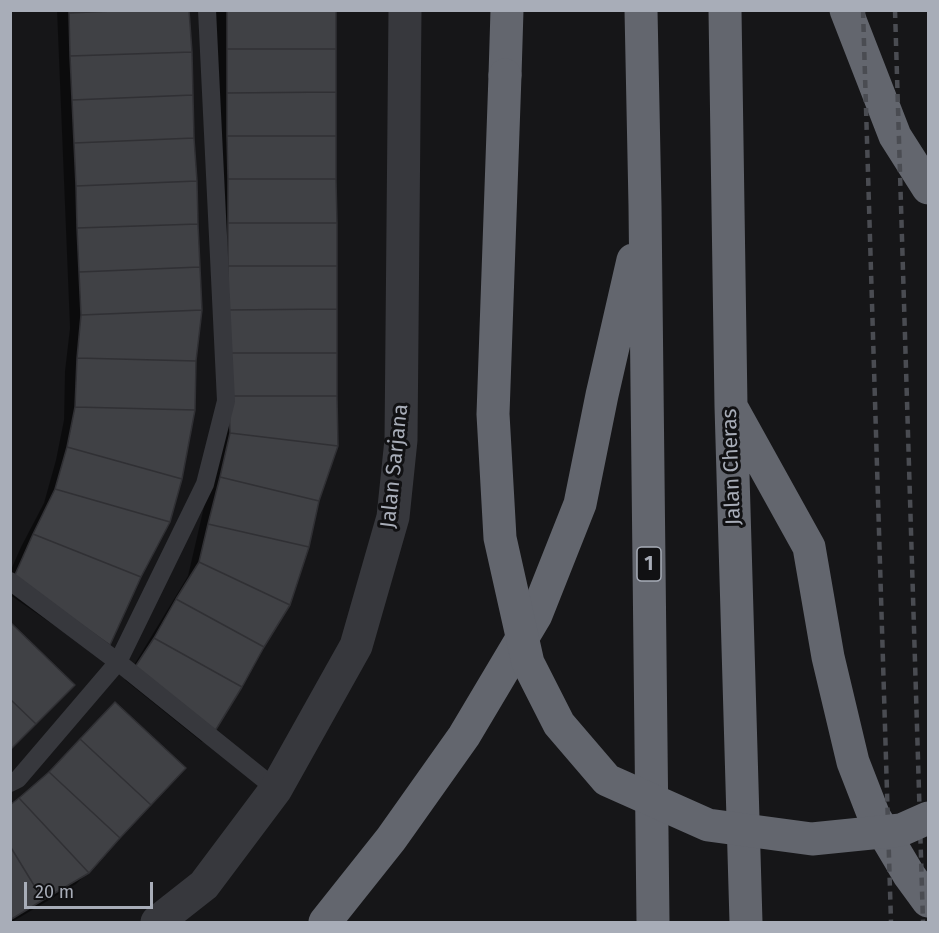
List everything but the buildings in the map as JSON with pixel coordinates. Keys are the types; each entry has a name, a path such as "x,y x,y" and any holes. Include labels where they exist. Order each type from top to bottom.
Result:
{"highway":[{"path":"507,10 493,414 500,538 528,663 559,724 607,780 708,825 812,839 901,830 928,818"},
{"name":"1","path":"641,10 653,922"},
{"name":"Jalan Cheras","path":"725,10 730,406 746,922"},
{"path":"846,10 895,136 928,188"},
{"path":"325,922 391,839 464,736 537,615 580,504 645,206"},
{"path":"730,406 809,547 828,657 854,762 874,816 909,875 928,901"}],"street":[{"name":"Jalan Sarjana","path":"157,922 204,885 276,789 356,646 393,517 401,440 405,10"}],"lane":[{"path":"10,783 18,779 118,662 205,484 226,401 207,10"},
{"path":"10,582 118,662 276,789"}],"railway":[{"path":"863,10 891,922"},
{"path":"895,10 923,922"}]}
